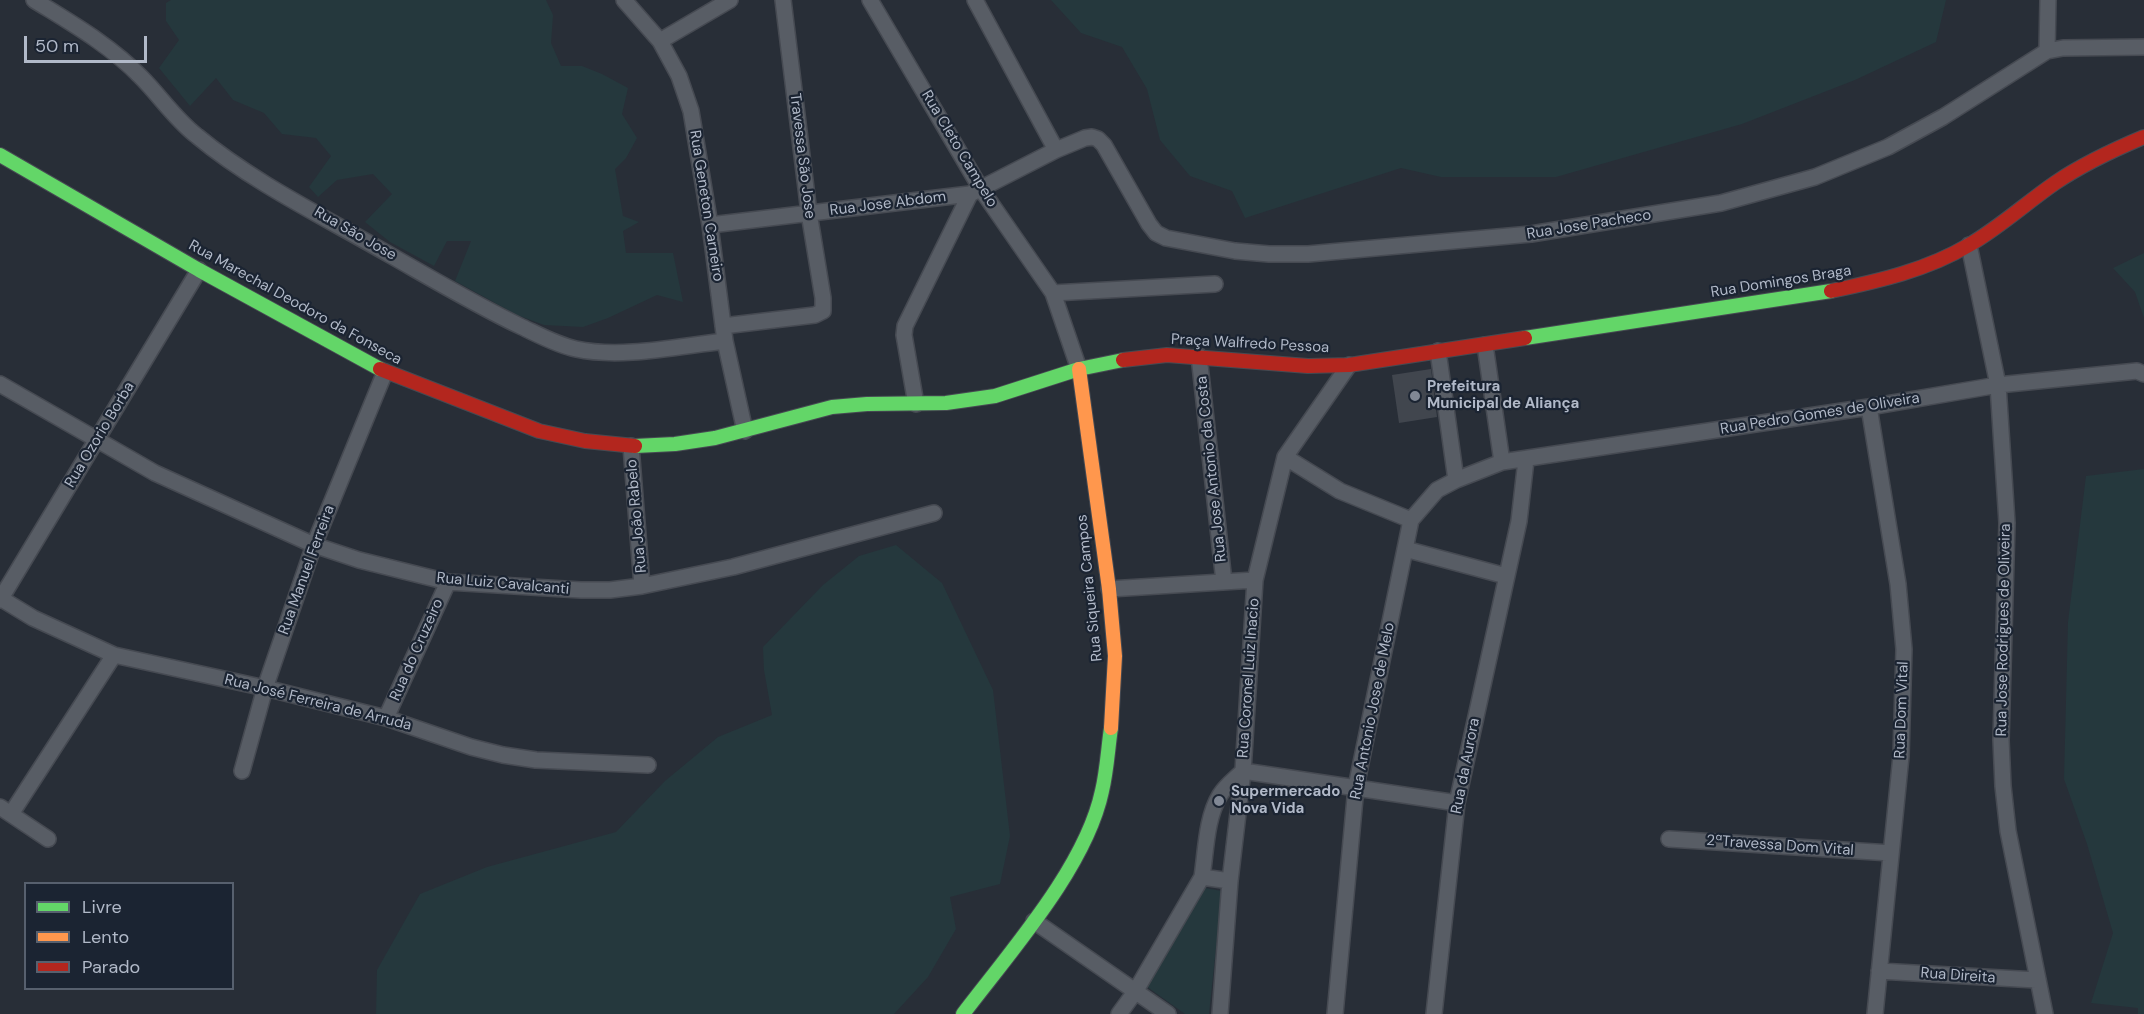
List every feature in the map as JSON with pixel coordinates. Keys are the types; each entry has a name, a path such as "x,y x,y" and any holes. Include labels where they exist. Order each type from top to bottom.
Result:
{"main road":[{"name":"Rua Domingos Braga","path":"1485,345 1817,294 1882,281 1928,266 1969,245 2057,182 2120,146 2144,137"},
{"name":"Rua Marechal Deodoro da Fonseca","path":"0,155 199,270 385,372 539,431 585,441 631,446 675,444 745,431 832,407 946,403"},
{"name":"Praça Walfredo Pessoa","path":"946,403 995,396 1079,369 1122,360 1167,355 1308,366 1350,365 1485,345"},
{"name":"Rua Siqueira Campos","path":"963,1014 1034,921 1086,840 1102,792 1112,717 1115,656 1109,589 1079,369"}],"street":[{"name":"Rua São Jose","path":"34,0 113,51 141,77 169,110 196,135 223,155 274,188 488,311 559,345 586,351 631,352 815,315 823,311"},
{"name":"Rua Geneton Carneiro","path":"624,0 660,41 679,76 691,111 710,225 724,334 745,431"},
{"path":"660,41 730,0"},
{"name":"Travessa São Jose","path":"783,0 823,311"},
{"name":"Rua Cleto Campelo","path":"870,0 975,191 1053,293 1079,369"},
{"path":"975,0 1056,150"},
{"path":"2047,51 2049,0"},
{"name":"Rua Jose Pacheco","path":"1056,150 1085,138 1098,138 1156,233 1166,238 1235,251 1308,254 1532,234 1721,203 1815,177 1888,147 1943,117 2047,51 2063,48 2144,47"},
{"name":"Rua Jose Abdom","path":"710,225 975,191 1056,150"},
{"path":"916,404 904,334 905,326 975,191"},
{"name":"Rua Jose Rodrigues de Oliveira","path":"1969,245 1998,385 2007,523 2001,740 2003,786 2008,831 2036,980 2045,1014"},
{"name":"Rua Ozorio Borba","path":"0,599 199,270"},
{"path":"1053,293 1215,284"},
{"path":"1485,345 1502,462"},
{"path":"1438,351 1456,480"},
{"name":"Rua Jose Antonio da Costa","path":"1199,356 1224,582"},
{"name":"Rua Coronel Luiz Inacio","path":"1220,1014 1230,881 1243,771 1255,580 1285,457 1350,365"},
{"name":"Rua Manuel Ferreira","path":"242,771 265,688 314,545 385,372"},
{"name":"Rua Pedro Gomes de Oliveira","path":"1502,462 1869,407 1998,385 2141,372"},
{"name":"Rua Luiz Cavalcanti","path":"0,384 155,473 314,545 359,560 448,582 581,590 609,590 642,586 733,567 933,513"},
{"name":"Rua Dom Vital","path":"1869,407 1898,584 1904,649 1901,756 1875,1014"},
{"name":"Rua João Rabelo","path":"631,446 642,586"},
{"path":"1285,457 1340,491 1412,520"},
{"name":"Rua da Aurora","path":"1434,1014 1457,803 1519,521 1526,460"},
{"name":"Rua Antonio Jose de Melo","path":"1335,1014 1356,787 1412,520 1437,490 1502,462"},
{"path":"1405,549 1506,576"},
{"path":"1109,589 1255,580"},
{"name":"Rua do Cruzeiro","path":"386,718 448,582"},
{"name":"Rua José Ferreira de Arruda","path":"0,599 33,618 114,655 265,688 386,718 471,747 536,760 648,765"},
{"path":"48,839 5,810 114,655"},
{"path":"1119,1014 1135,992 1202,877 1212,813 1227,786 1243,771 1457,803"},
{"name":"2ªTravessa Dom Vital","path":"1669,838 1891,853"},
{"path":"1202,877 1230,881"},
{"path":"1034,921 1168,1014"},
{"name":"Rua Direita","path":"1879,971 2036,980"}],"green space":[{"path":"171,0 546,0 553,15 551,43 561,66 582,66 628,88 622,114 637,138 626,158 615,169 623,216 639,222 623,231 626,253 673,253 683,302 657,295 583,327 544,325 517,315 455,281 471,241 447,241 434,266 390,242 365,222 392,194 373,174 337,180 318,197 309,187 331,156 316,138 282,134 264,113 233,100 216,78 190,106 159,68 179,40 166,21 166,3"},
{"path":"1051,0 1946,0 1936,42 1855,80 1742,124 1556,177 1441,177 1401,168 1245,218 1232,191 1190,176 1160,140 1147,89 1122,47 1081,33"},
{"path":"2144,253 2144,318 2135,292 2113,268"},
{"path":"2144,469 2144,1014 2138,1014 2138,1008 2091,1003 2113,933 2087,844 2064,779 2068,622 2086,476"},
{"path":"896,545 942,583 993,690 1010,836 1000,884 950,897 956,929 928,977 894,1014 376,1014 377,970 420,894 487,867 616,832 665,781 718,737 772,715 764,670 763,647 823,585 859,556"},
{"path":"1205,888 1222,891 1209,1014 1185,1014 1146,986"}],"building":[{"name":"Prefeitura Municipal de Aliança","path":"1431,369 1437,417 1399,423 1392,375"}],"traffic: fast":[{"path":"0,155 199,270 380,369"},
{"path":"1525,338 1831,291"},
{"path":"635,446 675,444 715,438 832,407 946,403 995,396 1079,369 1123,360"},
{"path":"963,1014 1044,908 1080,849 1093,820 1102,791 1111,728"}],"traffic: slow":[{"path":"1079,369 1109,589 1115,656 1111,728"}],"traffic: jam":[{"path":"1831,291 1902,274 1953,254 1991,231 2066,176 2144,137"},
{"path":"1123,360 1167,355 1308,366 1349,365 1525,338"},
{"path":"380,369 539,431 585,441 635,446"}],"place":[{"name":"Prefeitura Municipal de Aliança","path":"1415,396"},
{"name":"Supermercado Nova Vida","path":"1219,801"}]}
